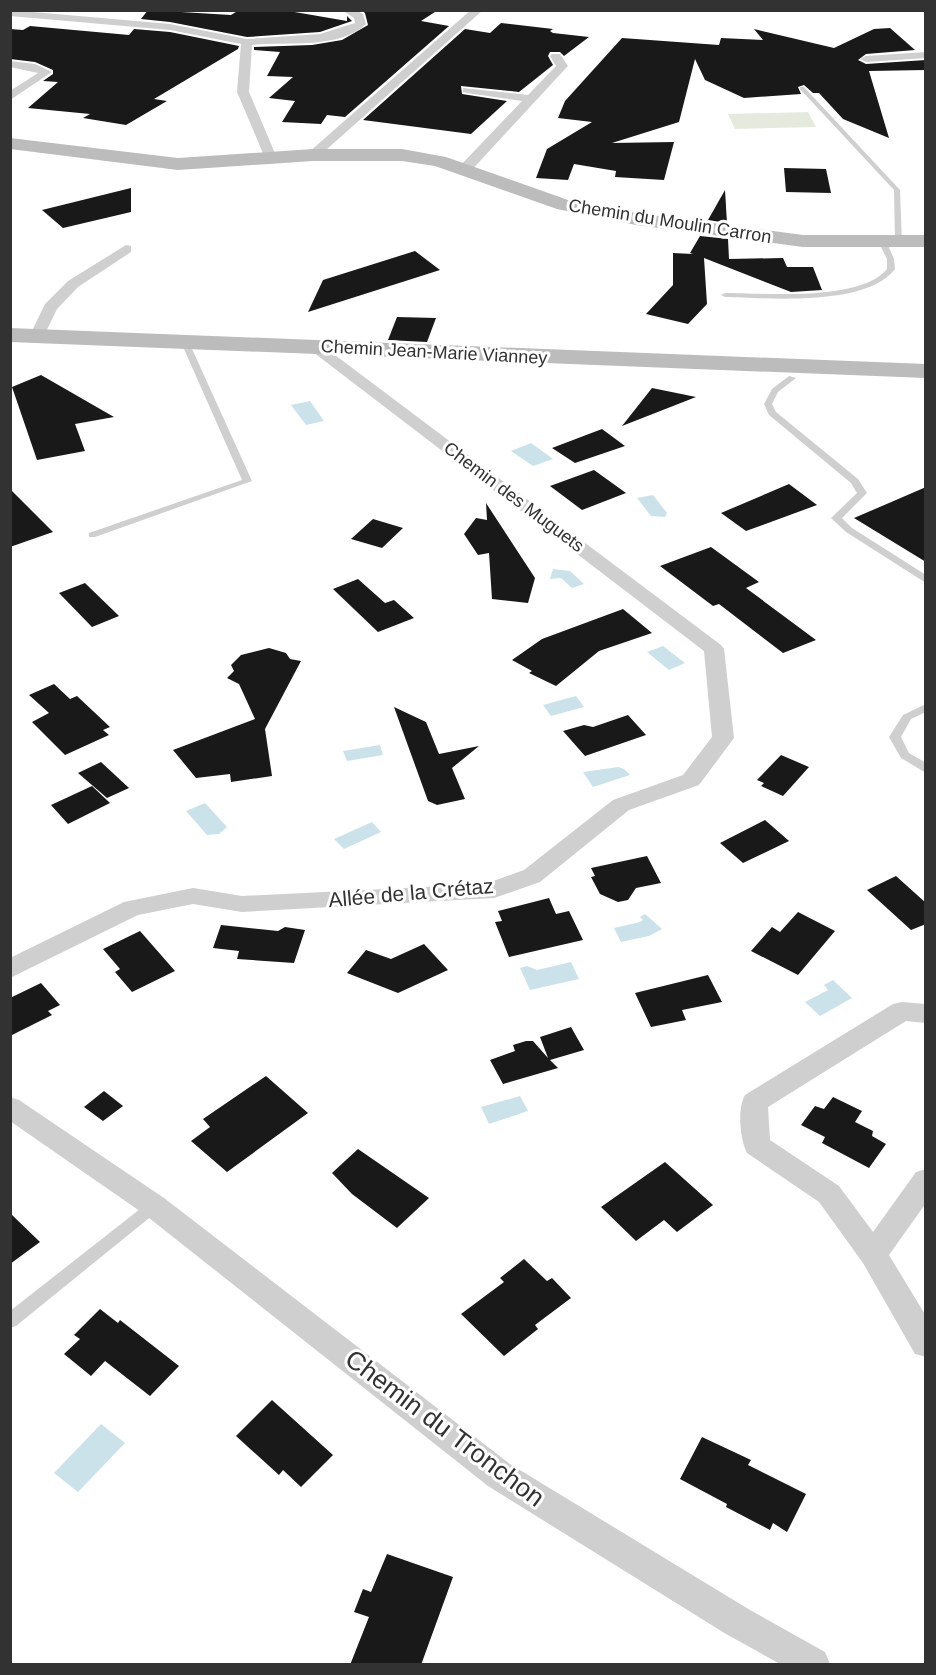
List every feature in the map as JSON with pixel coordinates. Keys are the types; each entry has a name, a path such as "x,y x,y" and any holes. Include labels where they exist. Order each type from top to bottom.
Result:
{"street":[{"path":"10,13 170,27 247,42 328,36 350,31 361,24 359,16 347,10"},
{"path":"313,155 478,10"},
{"path":"247,42 243,92 249,111 271,158"},
{"path":"866,59 926,55"},
{"path":"464,170 562,66 556,56"},
{"path":"10,64 31,66 46,72 10,97"},
{"path":"467,90 531,99"},
{"name":"Chemin du Moulin Carron","path":"10,143 178,164 313,155 402,155 439,161 564,205 636,219 803,242 926,241"},
{"path":"38,335 50,307 73,284 126,249"},
{"name":"Chemin Jean-Marie Vianney","path":"10,336 184,340 683,363 926,371"},
{"name":"Chemin des Muguets","path":"314,346 714,649"},
{"name":"Chemin Jean-Marie Vianney","path":"683,363 792,378 926,381"},
{"name":"Allée de la Crétaz","path":"10,969 132,908 193,896 242,904 486,892 532,876 621,805 690,780 723,738 714,649"},
{"path":"926,1014 902,1011 754,1102 757,1145 829,1194 873,1254 926,1344"},
{"name":"Chemin du Tronchon","path":"10,1107 154,1206 499,1475 738,1622 813,1665"},
{"path":"873,1254 926,1180"}],"lane":[{"path":"725,295 801,297 873,282 888,275 892,264 891,242 897,190 802,88"},
{"path":"92,535 246,482 184,340"},
{"path":"792,378 775,391 768,404 772,413 855,481 862,493 836,518 849,530 926,580"},
{"path":"926,707 907,717 895,737 905,755 926,769"},
{"path":"10,1321 154,1206"}],"shaded area":[{"path":"808,112 816,127 735,129 728,114"}],"water":[{"path":"310,401 324,421 306,425 291,405"},
{"path":"531,443 553,459 533,466 511,451"},
{"path":"653,495 667,513 665,517 651,516 637,498"},
{"path":"553,569 570,571 584,584 572,588 561,578 550,579"},
{"path":"663,646 685,663 669,670 647,652"},
{"path":"576,696 584,707 551,716 543,705"},
{"path":"380,745 383,755 347,761 343,751"},
{"path":"618,767 630,775 593,787 583,772"},
{"path":"205,803 227,827 219,834 207,835 186,811"},
{"path":"372,822 381,832 344,849 334,839"},
{"path":"645,914 662,929 649,936 621,942 614,928 640,922 643,920 640,917"},
{"path":"571,962 579,979 530,990 520,968 527,966 537,970"},
{"path":"833,980 852,998 820,1016 805,1002 828,990 824,985"},
{"path":"520,1096 528,1111 489,1124 481,1107"},
{"path":"101,1424 125,1443 78,1492 54,1473"}],"building":[{"path":"148,10 231,15 239,10 283,10 347,21 347,16 352,21 320,32 247,37 170,22 141,19"},
{"path":"361,10 438,10 421,21 449,26 345,117 327,115 321,124 282,122 295,101 269,98 293,77 267,76 280,52 254,50 254,47 312,45 342,40 368,25 365,13"},
{"path":"501,23 553,29 550,31 553,33 589,37 564,56 560,52 550,52 548,56 553,65 519,92 461,86 462,94 507,101 471,134 363,120 465,29 490,33"},
{"path":"30,26 129,35 134,29 170,32 239,46 238,49 154,99 167,101 126,125 83,118 90,114 28,108 58,82 43,81 53,74 53,70 35,62 10,59 10,29 23,30"},
{"path":"890,28 915,50 866,54 858,60 866,64 926,60 926,70 869,71 889,138 843,119 819,93 813,93 804,85 798,87 801,94 744,98 705,80 695,59 679,122 612,143 674,142 664,180 615,177 616,171 574,164 568,180 536,178 547,149 592,122 558,118 565,101 622,38 719,45 721,38 763,40 754,29 834,48 874,29"},
{"path":"784,168 826,169 831,193 786,192"},
{"path":"131,188 131,212 63,228 42,210"},
{"path":"725,190 727,223 708,220"},
{"path":"700,236 728,239 729,259 783,258 787,267 813,267 822,290 791,292 704,258 707,304 688,324 646,314 673,285 673,253 693,254 690,253"},
{"path":"415,251 440,270 308,312 323,280"},
{"path":"397,317 436,318 427,342 388,340"},
{"path":"41,375 114,417 75,424 85,451 37,460 12,387"},
{"path":"652,388 696,397 622,426"},
{"path":"602,429 625,446 575,463 552,448"},
{"path":"594,470 626,493 582,510 550,486"},
{"path":"789,484 817,505 746,531 721,513"},
{"path":"926,487 926,562 854,518 889,503"},
{"path":"10,489 53,532 10,547"},
{"path":"486,503 535,578 528,603 492,599 489,553 478,555 464,534 476,518 487,520"},
{"path":"373,519 403,528 382,548 351,539"},
{"path":"711,547 759,582 746,588 816,640 783,653 719,604 713,606 660,566"},
{"path":"358,579 385,603 394,600 414,618 378,632 333,589"},
{"path":"85,583 119,616 92,627 59,593"},
{"path":"623,609 652,633 599,651 556,686 529,673 532,671 512,660 542,639"},
{"path":"269,648 286,653 290,659 301,661 265,729 272,776 231,782 230,774 196,778 173,750 255,719 239,684 227,678 234,671 231,665 241,655"},
{"path":"54,684 70,699 77,696 110,727 103,730 109,735 65,755 32,722 49,713 29,695"},
{"path":"394,707 426,722 439,754 479,746 452,768 465,799 437,805 428,801"},
{"path":"628,715 646,735 585,756 563,731 584,725 593,727"},
{"path":"781,755 809,767 783,796 761,786 764,783 757,780"},
{"path":"101,762 129,788 107,798 78,773"},
{"path":"92,786 110,803 68,824 51,805"},
{"path":"765,820 789,841 743,863 720,843"},
{"path":"647,856 661,883 636,888 628,900 618,902 600,894 591,877 595,876 591,868"},
{"path":"896,876 926,903 926,924 911,930 867,890"},
{"path":"549,898 556,914 569,911 583,940 509,957 495,922 502,921 498,911"},
{"path":"798,912 835,931 798,975 751,951 772,927 780,932"},
{"path":"221,925 278,931 285,927 305,930 294,963 237,959 239,951 213,948"},
{"path":"140,931 175,971 132,992 115,972 120,969 103,949"},
{"path":"424,944 448,970 398,993 347,973 366,950 391,959"},
{"path":"708,975 722,1002 682,1010 686,1020 651,1027 635,993"},
{"path":"41,983 60,1005 48,1011 52,1015 10,1036 10,998"},
{"path":"571,1027 584,1050 550,1060 558,1068 503,1084 490,1060 515,1051 513,1045 526,1041 533,1041 548,1058 540,1037"},
{"path":"266,1076 308,1113 227,1172 191,1141 210,1127 203,1119"},
{"path":"104,1091 123,1106 103,1121 84,1107"},
{"path":"833,1097 862,1111 855,1122 873,1131 872,1136 886,1144 869,1168 822,1143 825,1137 801,1125 815,1106 824,1109"},
{"path":"358,1149 429,1198 397,1228 352,1194 332,1173"},
{"path":"665,1162 713,1205 677,1232 664,1220 636,1241 601,1207"},
{"path":"10,1213 40,1242 10,1264"},
{"path":"524,1259 547,1281 552,1278 571,1298 535,1325 538,1329 504,1356 461,1314 504,1282 500,1278"},
{"path":"100,1309 118,1323 120,1320 179,1366 150,1396 105,1361 91,1376 64,1354 80,1339 74,1335"},
{"path":"272,1400 333,1455 301,1487 283,1470 279,1475 236,1436"},
{"path":"702,1437 751,1460 748,1465 806,1494 787,1532 773,1523 770,1530 680,1479"},
{"path":"387,1554 453,1577 421,1665 350,1665 369,1617 354,1612 363,1589 371,1592"}]}
